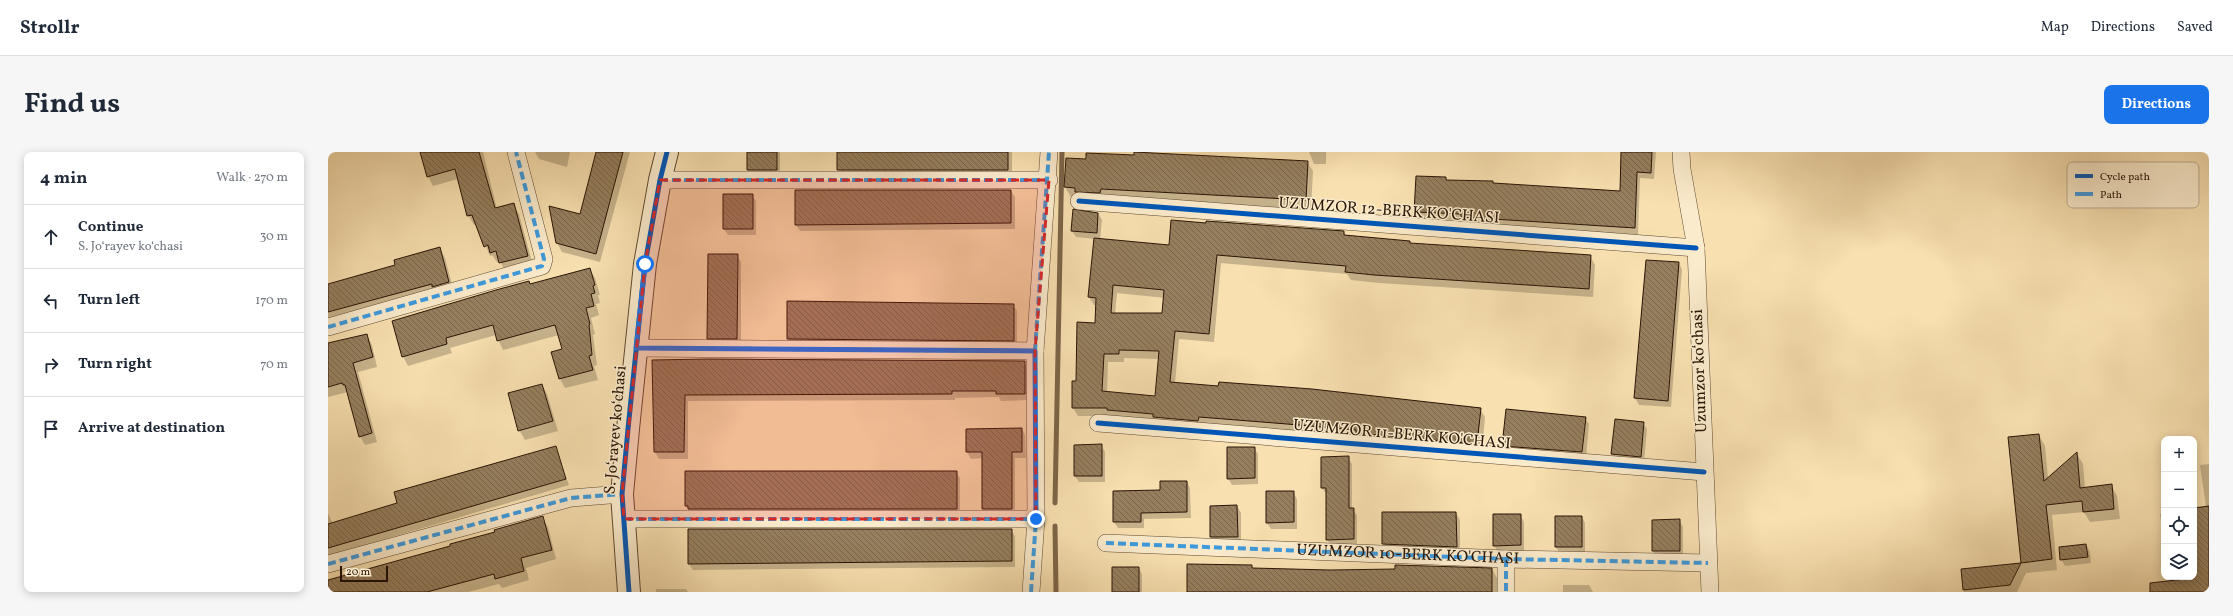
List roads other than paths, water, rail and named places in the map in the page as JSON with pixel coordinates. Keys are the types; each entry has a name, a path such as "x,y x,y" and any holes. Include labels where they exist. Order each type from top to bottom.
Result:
{"street":[{"path":"328,327 540,268 544,259 516,152"},
{"name":"S. Joʻrayev koʻchasi","path":"629,592 622,494 645,264 660,180 667,152"},
{"path":"1031,592 1036,519 1035,351 1049,180 1049,152"},
{"name":"Uzumzor koʻchasi","path":"1681,152 1682,169 1696,248 1710,592"},
{"path":"660,180 1049,180"},
{"name":"UZUMZOR 12-BERK KO'CHASI","path":"1079,201 1696,248"},
{"path":"636,348 1035,351"},
{"name":"UZUMZOR 11-BERK KO'CHASI","path":"1098,423 1704,472"},
{"path":"328,564 571,498 622,494"},
{"path":"624,519 1036,519"},
{"name":"UZUMZOR 10-BERK KO'CHASI","path":"1106,543 1506,559 1708,563"},
{"path":"1506,559 1506,592"}],"waterway":[{"path":"1055,503 1062,152"},
{"path":"1055,526 1056,592"}]}
